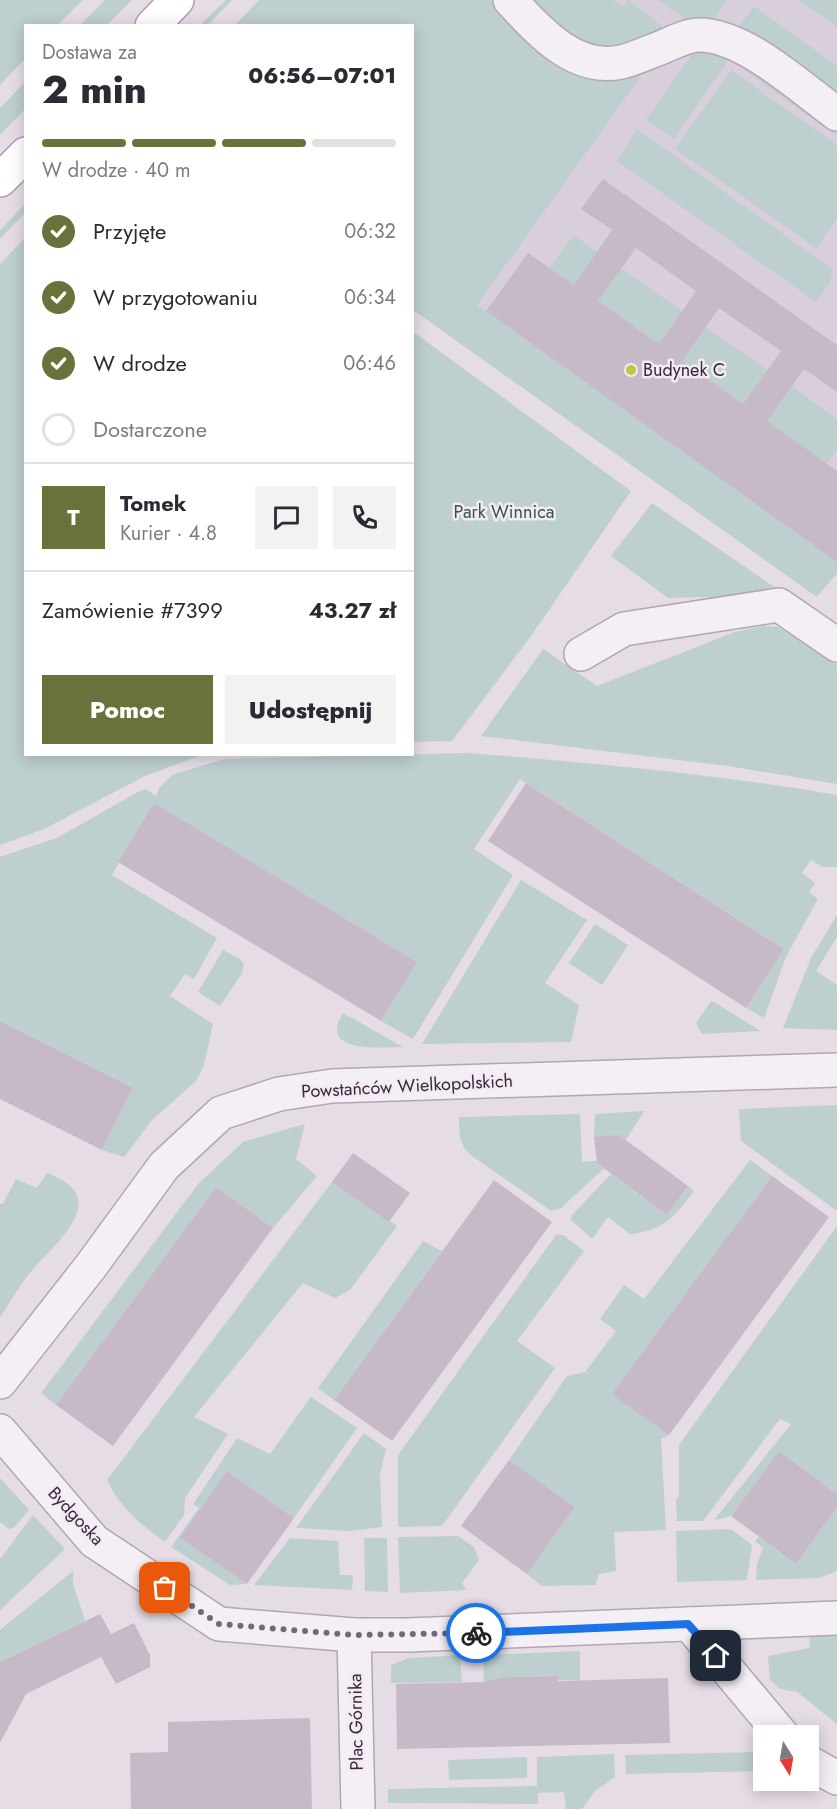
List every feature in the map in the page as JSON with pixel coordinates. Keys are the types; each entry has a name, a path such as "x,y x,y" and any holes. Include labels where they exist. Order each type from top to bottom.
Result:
{"main road":[{"path":"154,24 177,0"},
{"path":"0,180 24,156"}],"street":[{"path":"510,0 555,44 580,58 599,62 620,62 698,35 722,40 744,48 837,114"},
{"path":"581,654 624,629 778,605 837,645"},
{"name":"Powstańców Wielkopolskich","path":"0,1382 91,1266 164,1166 221,1113 279,1094 332,1086 837,1070"},
{"name":"Bydgoska","path":"0,1431 94,1541 219,1624 354,1635 408,1635 837,1618"},
{"path":"688,1624 774,1725"},
{"name":"Plac Górnika","path":"354,1635 358,1809"},
{"path":"819,1768 837,1778"}],"shaded area":[{"path":"369,0 837,0 837,577 475,320 414,35 414,24 347,24"}],"green space":[{"path":"0,0 83,0 59,24 24,24 24,60 0,85"},
{"path":"105,0 132,0 108,24 81,24"},
{"path":"226,0 232,0 209,24 201,24"},
{"path":"259,0 497,0 541,45 650,63 477,305 837,561 837,573 817,597 414,311 414,24 236,24"},
{"path":"531,0 612,0 622,6 629,0 668,31 632,48 581,48"},
{"path":"658,0 727,0 709,27 693,25"},
{"path":"799,0 837,0 837,27"},
{"path":"754,6 837,66 837,101 737,29"},
{"path":"697,47 729,53 837,128 837,136 729,59 674,139 646,120"},
{"path":"731,70 837,145 837,219 816,248 675,149"},
{"path":"24,83 24,110 0,135 0,108"},
{"path":"637,129 832,269 830,283 816,302 617,161"},
{"path":"24,205 24,214 0,239 0,230"},
{"path":"574,235 597,252 574,285 549,268"},
{"path":"24,239 24,756 198,756 145,776 44,829 0,845 0,264"},
{"path":"621,268 682,311 659,344 598,301"},
{"path":"706,327 767,370 743,404 682,361"},
{"name":"Park Winnica","path":"414,332 631,491 531,636 452,741 414,742"},
{"path":"792,386 837,420 837,449 827,464 767,421"},
{"path":"652,503 786,595 668,598 611,556"},
{"path":"763,626 778,627 837,665 837,784 728,766 481,736 543,649 597,686 735,632"},
{"path":"468,753 607,765 699,775 837,795 837,867 822,867 811,860 802,873 815,883 809,892 818,899 786,957 764,1018 746,1008 784,949 520,779 474,849 513,875 413,1039 381,1021 417,962 154,804 112,875 217,938 194,979 185,974 170,996 213,1024 204,1065 196,1081 152,1120 124,1157 102,1150 133,1088 0,1021 0,857 57,838 146,789 156,796 159,788 172,775 224,759"},
{"path":"521,880 587,920 545,983 579,1005 571,1042 422,1044"},
{"path":"837,915 837,937 816,971 837,985 837,1030 783,1028 811,958"},
{"path":"595,924 628,945 602,985 569,963"},
{"path":"223,950 240,959 244,964 242,973 220,1006 198,992"},
{"path":"712,1000 761,1031 702,1034 696,1023"},
{"path":"343,1013 403,1047 368,1047 345,1042 338,1036 337,1026"},
{"path":"837,1105 837,1211 741,1141 739,1109"},
{"path":"644,1111 614,1159 561,1208 551,1211 472,1156 464,1148 460,1133 459,1117 580,1114 582,1162 613,1159 594,1137 595,1114"},
{"path":"305,1124 296,1159 317,1176 273,1228 216,1187 56,1405 41,1393 199,1183 243,1142"},
{"path":"750,1160 772,1176 613,1394 669,1435 661,1439 666,1530 614,1532 616,1571 599,1574 595,1585 542,1586 527,1574 575,1507 509,1460 567,1376 585,1372 616,1331 600,1319 624,1285 644,1299"},
{"path":"47,1173 66,1182 76,1194 78,1205 76,1217 60,1240 34,1268 0,1317 0,1204 3,1204 16,1179 37,1188"},
{"path":"611,1174 667,1215 688,1186 694,1191 674,1215 661,1225 630,1234 608,1217 592,1239 571,1220 572,1215"},
{"path":"332,1182 397,1226 350,1290 335,1298 303,1283 194,1417 228,1434 185,1498 184,1515 165,1542 132,1515 118,1499 107,1480"},
{"path":"837,1226 837,1494 779,1451 731,1516 714,1520 791,1424 780,1419 703,1521 677,1521 679,1445"},
{"path":"556,1235 563,1235 584,1251 517,1341 555,1368 442,1526 398,1527 398,1455"},
{"path":"423,1241 442,1251 334,1400 318,1388"},
{"path":"311,1397 357,1428 294,1518 227,1471 181,1538 247,1584 230,1585 171,1547 199,1508 193,1504 237,1438 270,1454"},
{"path":"364,1433 386,1449 380,1473 382,1527 349,1531 296,1528"},
{"path":"0,1478 29,1510 15,1527 9,1529 0,1522"},
{"path":"837,1507 837,1571 819,1578 756,1580 757,1564 763,1548 755,1541 759,1537 796,1564"},
{"path":"33,1515 65,1549 0,1610 0,1559"},
{"path":"731,1529 752,1545 747,1580 677,1582 676,1531"},
{"path":"458,1536 474,1547 479,1560 462,1583 466,1590 400,1593 398,1537"},
{"path":"290,1538 338,1541 340,1575 353,1575 352,1590 254,1585"},
{"path":"364,1538 387,1538 388,1592 365,1591"},
{"path":"73,1571 73,1583 85,1621 0,1662 0,1630"},
{"path":"809,1633 837,1636 837,1724 797,1692 780,1689 770,1680 768,1656 810,1648"},
{"path":"580,1651 580,1680 558,1680 558,1676 509,1677 484,1682 483,1655"},
{"path":"460,1655 462,1682 391,1683 391,1665 408,1658"},
{"path":"753,1752 753,1771 626,1774 625,1755"},
{"path":"614,1754 615,1777 595,1791 582,1809 566,1809 564,1792 538,1793 538,1804 388,1803 388,1789 537,1786 537,1757"},
{"path":"527,1757 527,1778 449,1780 448,1760"}],"building":[{"name":"Budynek C","path":"603,179 837,345 837,392 804,369 767,421 837,471 837,562 486,311 528,253 574,285 612,230 581,209","holes":["636,248 696,291 659,344 598,301","719,308 781,351 743,404 682,361"]},
{"path":"526,783 784,949 746,1008 488,841"},
{"path":"154,803 417,962 381,1021 118,862"},
{"path":"0,1021 133,1088 102,1150 0,1099"},
{"path":"619,1135 688,1186 667,1215 597,1163 594,1137"},
{"path":"353,1153 410,1193 389,1222 332,1182"},
{"path":"772,1176 829,1217 669,1435 612,1394"},
{"path":"494,1180 552,1222 392,1441 334,1400"},
{"path":"216,1187 273,1228 113,1446 56,1405"},
{"path":"779,1451 837,1494 837,1507 796,1564 731,1516"},
{"path":"509,1460 575,1507 527,1574 461,1526"},
{"path":"227,1471 294,1518 247,1584 180,1538"},
{"path":"100,1614 111,1634 134,1623 150,1655 150,1667 116,1684 101,1657 26,1694 0,1743 0,1662"},
{"path":"559,1676 558,1681 668,1678 670,1743 397,1749 396,1684 482,1682 508,1677"},
{"path":"310,1718 312,1809 131,1809 130,1753 168,1752 168,1722"}],"way so far":[{"path":"165,1588 219,1624 354,1635 476,1633"}],"place":[{"name":"Budynek C","path":"631,370"}],"route":[{"path":"476,1633 688,1624 716,1656"}]}
